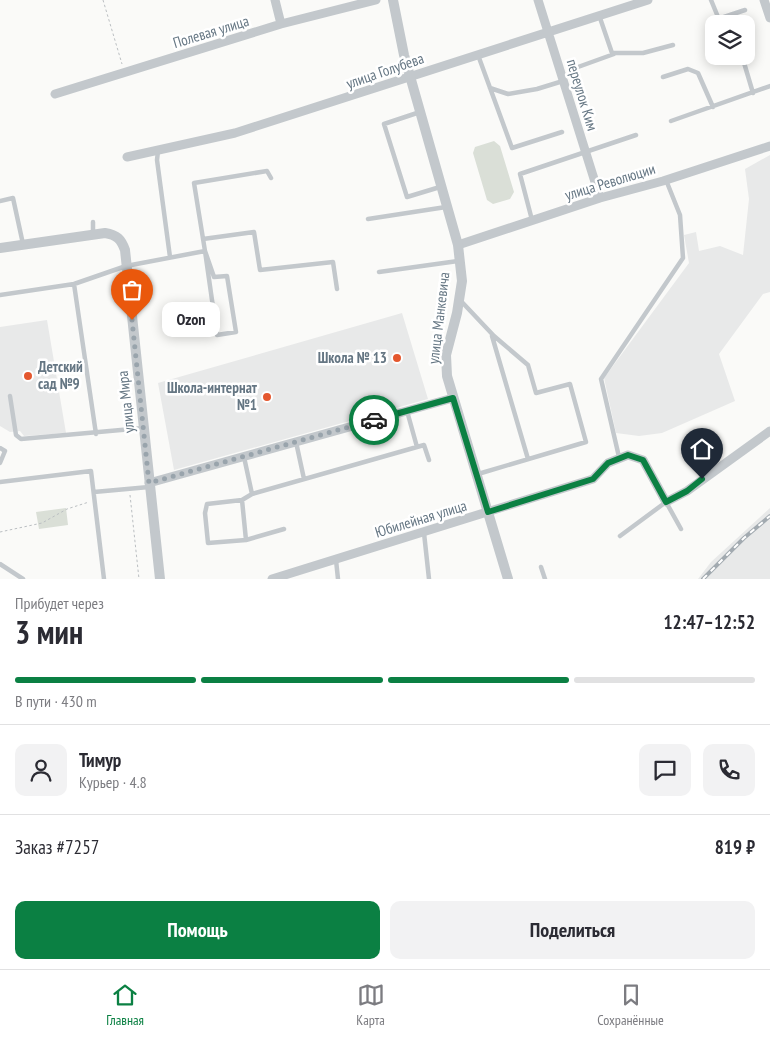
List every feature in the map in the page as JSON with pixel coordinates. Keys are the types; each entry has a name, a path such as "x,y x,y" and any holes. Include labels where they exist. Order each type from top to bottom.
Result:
{"street":[{"path":"275,0 281,24"},
{"name":"Полевая улица","path":"55,94 281,24 376,0"},
{"name":"улица Манкевича","path":"393,0 399,32 458,245 462,281 446,355 447,376 508,579"},
{"name":"переулок Ким","path":"538,0 600,198"},
{"name":"улица Голубева","path":"127,157 235,133 478,53 648,0"},
{"path":"767,3 770,18"},
{"name":"улица Революции","path":"458,245 600,198 666,180 770,146"},
{"name":"улица Мира","path":"93,235 105,233 116,235 125,250 160,579"},
{"path":"0,248 93,235"},
{"path":"149,485 453,398"},
{"path":"618,457 634,455 643,460 666,502 687,491 770,431"},
{"name":"Юбилейная улица","path":"272,579 284,577 593,479 608,463 618,457"}],"lane":[{"path":"711,0 718,16 721,18 745,10"},
{"path":"598,15 612,53 643,53 673,45"},
{"path":"478,53 512,148 562,132"},
{"path":"578,67 618,53"},
{"path":"745,65 753,93"},
{"path":"663,77 688,69 698,73 713,107"},
{"path":"490,88 508,94 537,89 563,81"},
{"path":"671,121 770,86"},
{"path":"421,112 384,124 407,197 442,187"},
{"path":"532,222 520,174 636,135"},
{"path":"158,150 156,160 170,258"},
{"path":"205,251 214,277 227,276 236,332 217,335 194,182 267,171 271,178"},
{"path":"618,457 601,379 604,371 683,258 680,215 666,180"},
{"path":"0,200 13,198 23,244"},
{"path":"368,218 447,207"},
{"path":"93,222 93,235"},
{"path":"203,239 254,232 260,270 333,262 337,289"},
{"path":"0,295 74,284 126,266 205,251"},
{"path":"379,272 460,261"},
{"path":"74,284 96,434"},
{"path":"459,298 492,333 528,364 536,393 570,384 586,442 476,474"},
{"path":"492,333 528,459"},
{"path":"10,396 16,435 21,439 96,434 144,428"},
{"path":"407,411 417,448"},
{"path":"296,442 304,479"},
{"path":"284,529 246,540 208,543 205,513 207,504 242,500 252,494 424,445 429,460"},
{"path":"0,448 5,451 0,463"},
{"path":"244,457 252,494"},
{"path":"0,482 91,471 104,579"},
{"path":"94,492 149,485"},
{"path":"242,500 246,540"},
{"path":"620,536 666,502 681,529"},
{"path":"424,533 429,579"},
{"path":"336,560 338,579"},
{"path":"0,564 23,579"},
{"path":"542,567 545,579"}],"path":[{"path":"103,0 124,73"},
{"path":"130,488 139,579"},
{"path":"0,532 42,523 67,509 95,500"}],"shaded area":[{"path":"494,141 500,146 514,192 510,199 493,204 487,200 473,153 475,147"},
{"path":"770,155 770,292 763,294 719,354 735,401 662,433 639,436 616,433 604,378 689,263 684,235 696,232 699,251 720,246 743,255 749,199 745,169"},
{"name":"Школа-интернат №1","path":"402,313 428,399 174,470 158,383"},
{"name":"Детский сад №9","path":"47,320 66,433 24,436 20,431 10,432 0,426 0,327"},
{"path":"66,508 68,525 39,529 36,512"},
{"path":"770,508 770,579 698,579 711,562"}],"railway":[{"path":"703,579 744,538 770,516"}],"way so far":[{"path":"132,320 149,483 374,420"}],"place":[{"name":"Ozon","path":"132,320"},
{"name":"Школа № 13","path":"397,358"},
{"name":"Детский сад №9","path":"28,376"},
{"name":"Школа-интернат №1","path":"267,397"}],"route":[{"path":"374,420 453,398 488,512 593,479 597,477 608,463 618,457 628,455 634,455 643,460 666,502 687,491 702,479"}]}
